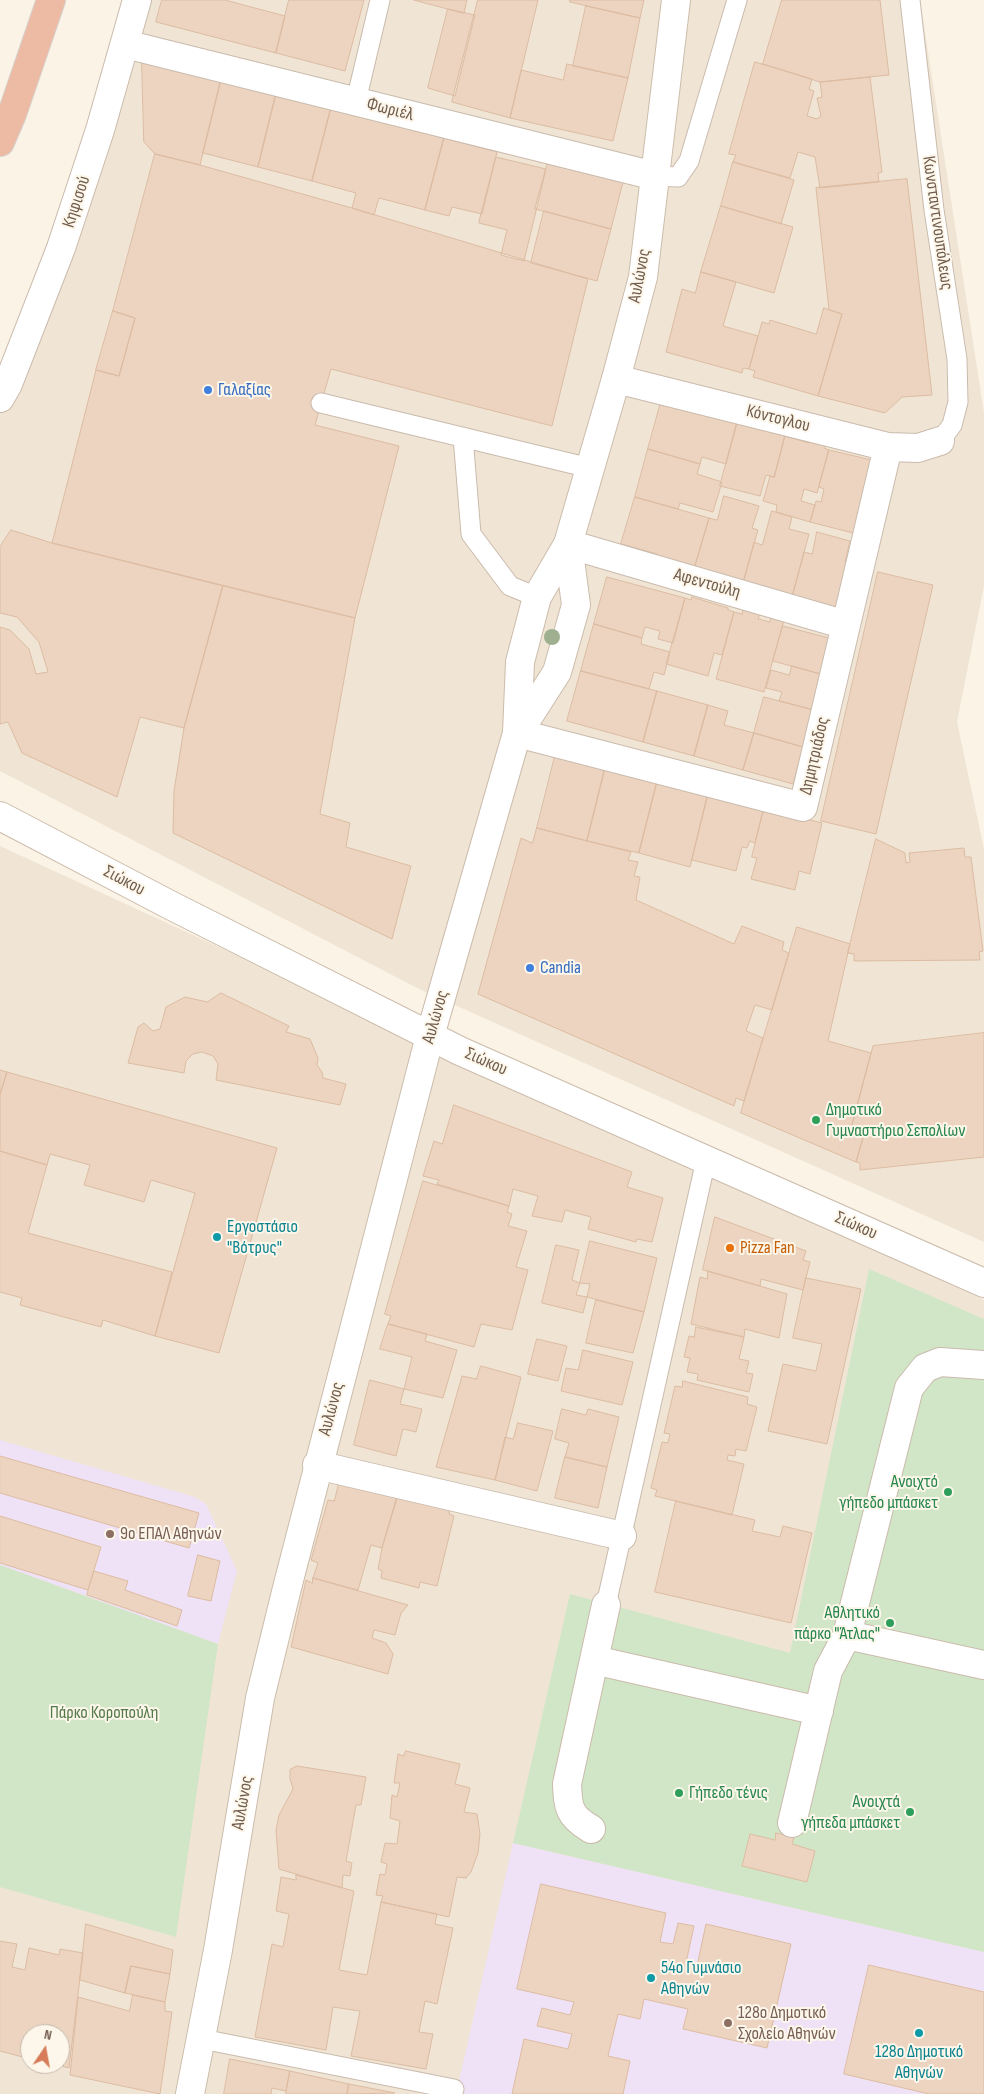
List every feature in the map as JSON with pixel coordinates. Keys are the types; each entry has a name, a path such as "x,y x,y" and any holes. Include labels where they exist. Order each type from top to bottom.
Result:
{"highway":[{"path":"0,142 15,106 51,0"}],"street":[{"name":"Κηφισού","path":"0,398 8,384 62,248 100,130 137,0"},
{"name":"Αυλώνος","path":"190,2094 202,2039 260,1698 317,1465 430,1036 517,733 520,662 537,597 568,544 616,379 642,277 676,0"},
{"name":"Φωριέλ","path":"126,44 655,176"},
{"name":"Κόντογλου","path":"616,379 888,447 918,448 940,442"},
{"name":"Δημητριάδος","path":"517,733 803,807 888,447"},
{"name":"Αυλώνος","path":"517,733 557,672 576,605 568,544"},
{"name":"Αφεντούλη","path":"568,544 846,625"},
{"name":"Σιώκου","path":"0,816 430,1036 984,1282"},
{"path":"792,1823 828,1671 846,1634 909,1388 925,1368 940,1362 984,1365"},
{"path":"317,1465 622,1536"},
{"path":"591,1829 576,1820 568,1806 566,1784 606,1606"},
{"path":"846,1634 984,1665"},
{"path":"594,1660 818,1711"}],"lane":[{"path":"356,101 380,0"},
{"path":"655,176 678,177 689,161 738,0"},
{"name":"Κωνσταντινουπόλεως","path":"910,0 934,210 957,358 958,402 952,425 940,442"},
{"path":"321,403 590,468"},
{"path":"463,437 472,534 510,586 537,597"},
{"path":"606,1606 706,1160"},
{"path":"202,2039 454,2089"}],"shaded area":[{"path":"147,0 920,0 984,413 984,586 957,722 984,849 984,1242 419,989 0,771 0,378"},
{"path":"0,846 984,1300 984,2094 0,2094"},
{"name":"9ο ΕΠΑΛ Αθηνών","path":"0,1440 195,1497 206,1504 237,1571 218,1644 0,1565"},
{"name":"128ο Δημοτικό Σχολείο Αθηνών","path":"513,1843 984,1952 984,2094 456,2094"}],"green space":[{"name":"Αθλητικό πάρκο \"Άτλας\"","path":"869,1269 984,1319 984,1952 513,1843 570,1594 790,1653"},
{"name":"Πάρκο Κοροπούλη","path":"0,1565 218,1644 176,1937 0,1887"}],"building":[{"path":"162,0 225,0 285,16 276,53 156,22"},
{"path":"289,0 364,0 345,71 276,53"},
{"path":"414,0 467,0 464,13"},
{"path":"478,0 538,0 510,118 452,102"},
{"path":"570,0 644,0 640,18 570,2"},
{"path":"782,0 880,0 889,75 820,82 763,64"},
{"path":"586,6 640,18 628,78 573,66"},
{"path":"448,9 475,15 455,96 428,88"},
{"path":"755,62 812,79 809,89 814,91 807,116 817,119 821,116 817,98 822,97 820,82 870,77 882,172 878,173 879,182 820,188 815,157 798,152 790,178 733,162 736,155 729,154"},
{"path":"142,63 221,80 200,165 155,154 144,142"},
{"path":"567,64 628,78 613,141 510,118 521,70 563,80"},
{"path":"221,80 276,94 258,167 203,153"},
{"path":"276,94 331,108 312,181 258,167"},
{"path":"331,108 444,138 425,210 379,198 374,215 352,208 356,193 312,181"},
{"path":"444,138 497,152 482,214 452,207 449,216 425,210"},
{"name":"Γαλαξίας","path":"155,154 352,208 588,279 552,426 331,369 315,425 399,446 355,618 52,543 96,370 119,376 135,318 113,311"},
{"path":"496,157 546,169 524,261 501,255 507,230 479,223"},
{"path":"548,162 623,182 611,229 535,209"},
{"path":"733,162 794,180 781,224 721,206"},
{"path":"907,179 932,395 902,397 885,413 818,396 842,314 829,310 816,188"},
{"path":"721,206 793,227 774,293 701,272"},
{"path":"544,211 611,229 597,281 531,263"},
{"path":"701,272 736,282 723,326 758,336 749,369 743,368 742,373 666,352 682,289 695,293"},
{"path":"824,308 842,314 818,396 753,377 755,371 749,369 762,322 769,324 770,320 816,334"},
{"path":"113,311 135,318 119,376 96,370"},
{"path":"661,402 737,423 726,464 702,457 700,464 648,449"},
{"path":"737,423 785,436 774,477 766,475 760,496 720,486"},
{"path":"785,436 809,443 811,438 826,442 824,448 829,450 817,493 804,489 801,501 815,505 810,522 776,512 777,505 763,501 770,476 774,477"},
{"path":"648,449 700,464 697,474 722,482 713,512 680,503 678,509 635,497"},
{"path":"829,450 876,461 857,534 810,522 816,501 821,502 824,489 819,487"},
{"path":"724,496 759,506 752,528 758,530 743,583 694,569 709,518 717,520"},
{"path":"635,497 709,518 694,569 655,559 657,554 621,544"},
{"path":"772,511 792,517 789,529 809,534 792,597 743,583 754,542 762,545"},
{"path":"11,530 52,543 223,586 184,728 140,717 117,797 22,753 8,722 0,724 0,627 10,630 29,649 36,674 48,672 39,642 17,617 0,613 0,547"},
{"path":"817,532 850,541 845,562 850,563 839,608 792,597 804,552 812,554"},
{"path":"878,572 933,585 876,834 821,821"},
{"path":"607,577 685,598 673,643 658,639 660,631 645,627 642,638 594,624"},
{"path":"223,586 355,618 320,814 350,823 346,847 411,866 392,939 173,833 174,791 184,728"},
{"path":"692,597 728,608 728,610 734,612 722,655 714,653 708,676 666,664 685,598 691,600"},
{"path":"743,610 760,614 758,619 770,622 771,617 784,620 764,692 716,679 734,612 742,614"},
{"path":"594,624 642,638 641,644 670,652 664,675 654,672 649,689 581,671"},
{"path":"783,626 833,639 824,675 773,661"},
{"path":"792,666 824,675 814,710 779,701 782,692 766,688 771,670 789,675"},
{"path":"581,671 657,691 643,742 567,721"},
{"path":"657,691 708,705 694,756 643,742"},
{"path":"764,697 814,710 803,747 754,733"},
{"path":"708,705 728,711 724,725 754,733 743,770 694,756"},
{"path":"754,733 803,747 793,784 743,770"},
{"path":"557,748 607,760 587,841 537,828"},
{"path":"607,760 658,778 639,853 587,841"},
{"path":"658,778 708,794 690,867 639,853"},
{"path":"708,794 764,808 755,843 750,841 747,848 742,847 736,871 692,860"},
{"path":"764,808 822,823 810,874 799,871 795,890 751,879 757,858 752,857"},
{"path":"537,828 631,852 628,860 638,862 634,876 640,877 636,900 734,944 742,926 784,942 782,950 789,953 772,1010 755,1005 746,1031 763,1038 744,1101 736,1098 734,1106 478,994 521,838 532,843"},
{"path":"876,839 905,853 906,863 910,862 909,853 964,848 965,857 971,857 983,951 979,952 980,960 854,961 854,954 848,953"},
{"path":"797,927 850,944 828,1041 871,1053 850,1132 863,1138 856,1162 741,1113"},
{"path":"221,993 289,1026 286,1032 310,1039 318,1058 317,1065 322,1072 323,1078 346,1084 340,1105 216,1080 218,1064 213,1056 202,1052 193,1054 186,1061 184,1073 128,1063 138,1027 144,1023 153,1031 160,1029 166,1007 185,997 207,1002"},
{"path":"984,1033 984,1157 860,1170 860,1163 856,1162 863,1138 850,1132 873,1046"},
{"path":"0,1070 7,1072 0,1095"},
{"name":"Εργοστάσιο \"Βότρυς\"","path":"7,1072 277,1148 219,1353 155,1336 195,1193 151,1180 144,1202 84,1185 90,1165 50,1154 47,1165 0,1151 0,1095"},
{"path":"454,1105 632,1172 627,1187 663,1198 652,1242 637,1239 636,1242 588,1229 591,1217 565,1210 562,1222 532,1216 538,1196 513,1189 509,1206 437,1184 439,1180 423,1176 434,1141 442,1144"},
{"path":"0,1151 47,1165 28,1233 172,1272 155,1336 103,1320 101,1327 20,1305 22,1298 0,1292"},
{"path":"423,1181 509,1206 507,1212 512,1214 508,1226 527,1231 516,1267 528,1270 512,1330 481,1324 474,1347 388,1324 391,1316 385,1314"},
{"path":"715,1217 806,1251 803,1260 810,1262 803,1290 761,1279 760,1286 703,1270"},
{"path":"590,1241 657,1258 644,1312 587,1297 590,1284 580,1283"},
{"path":"556,1245 579,1250 572,1280 580,1283 576,1295 587,1297 583,1313 542,1303"},
{"path":"708,1271 787,1294 779,1338 745,1329 744,1337 691,1324 700,1277 707,1279"},
{"path":"806,1278 861,1289 827,1444 768,1431 783,1364 816,1371 822,1344 793,1338"},
{"path":"596,1300 644,1312 633,1353 586,1343"},
{"path":"388,1324 427,1334 425,1341 457,1350 443,1398 404,1389 412,1357 380,1349"},
{"path":"696,1327 744,1337 739,1359 749,1361 746,1373 753,1374 749,1392 697,1380 698,1374 687,1372 690,1358 684,1357 689,1336 694,1337"},
{"path":"537,1339 567,1346 558,1381 528,1374"},
{"path":"583,1350 633,1362 622,1405 561,1391 566,1368 578,1370"},
{"path":"481,1366 521,1377 495,1480 436,1467 462,1376 476,1379"},
{"path":"370,1380 404,1389 400,1404 422,1409 416,1432 403,1429 396,1456 354,1445"},
{"path":"683,1381 748,1397 747,1404 757,1407 746,1451 736,1449 735,1456 728,1455 727,1460 744,1464 732,1515 655,1496 657,1490 651,1488 662,1442 668,1443 670,1434 664,1433 675,1386 682,1387"},
{"path":"562,1409 586,1415 588,1409 619,1417 607,1467 565,1457 569,1443 555,1439"},
{"path":"518,1423 553,1431 537,1491 495,1480 505,1437 513,1439"},
{"path":"0,1456 199,1513 189,1548 0,1493"},
{"path":"565,1457 607,1467 598,1508 555,1498"},
{"path":"340,1479 395,1491 392,1497 397,1498 382,1548 371,1545 358,1590 313,1578 318,1563 311,1560 328,1500 334,1501"},
{"path":"397,1498 450,1508 449,1514 454,1516 437,1586 420,1582 419,1588 381,1578 382,1571 378,1569 382,1548"},
{"path":"676,1501 755,1520 752,1531 780,1537 783,1526 812,1533 791,1623 655,1592"},
{"path":"0,1516 101,1547 88,1590 0,1563"},
{"path":"198,1555 220,1561 211,1601 188,1596"},
{"path":"94,1571 128,1581 125,1590 182,1610 177,1626 87,1595"},
{"path":"313,1578 408,1605 401,1613 395,1635 374,1630 372,1638 386,1643 393,1654 388,1674 291,1647 306,1580 312,1583"},
{"path":"406,1751 460,1764 455,1784 470,1788 464,1812 477,1814 480,1834 478,1853 471,1872 466,1878 457,1877 449,1917 381,1902 383,1896 376,1895 380,1874 385,1875 387,1864 381,1862 385,1843 397,1844 400,1821 390,1818 392,1795 397,1797 400,1783 394,1783 398,1754 403,1756"},
{"path":"297,1766 366,1777 361,1805 356,1805 346,1861 352,1863 350,1876 343,1875 342,1888 279,1869 276,1830 279,1815 293,1789 290,1770"},
{"path":"776,1833 794,1837 792,1844 815,1851 807,1882 742,1866 750,1834 775,1840"},
{"path":"296,1875 354,1891 339,1970 367,1975 381,1902 437,1914 435,1924 453,1928 437,2004 425,2001 419,2032 433,2034 426,2069 351,2056 360,2011 333,2007 326,2050 255,2037 272,1944 283,1947 289,1914 276,1911 281,1877 296,1880"},
{"name":"54ο Γυμνάσιο Αθηνών","path":"541,1884 666,1913 660,1942 673,1944 678,1923 694,1926 686,1963 697,1966 706,1924 791,1944 767,2048 683,2029 688,2009 644,1999 640,2019 618,2014 608,2056 630,2061 623,2094 512,2094 524,2039 568,2049 572,2034 537,2026 542,2008 570,2015 574,2002 517,1989"},
{"path":"86,1924 173,1950 170,1974 131,1966 125,1993 80,1980"},
{"path":"0,1941 17,1944 12,1967 25,1970 29,1948 59,1955 60,1949 83,1953 70,2060 70,2024 20,2024 20,2056 0,2051"},
{"name":"128ο Δημοτικό Αθηνών","path":"869,1965 984,1992 984,2094 929,2094 844,2074"},
{"path":"131,1966 170,1974 165,2002 125,1993"},
{"path":"133,1995 165,2002 165,2011 172,2012 160,2094 70,2075 78,1997 129,2011"},
{"path":"230,2059 290,2071 286,2091 272,2088 271,2094 224,2094"},
{"path":"290,2071 349,2084 347,2094 286,2094"},
{"path":"349,2084 395,2093 347,2094"}],"place":[{"name":"Γαλαξίας","path":"208,390"},
{"name":"Candia","path":"530,968"},
{"name":"Δημοτικό Γυμναστήριο Σεπολίων","path":"816,1120"},
{"name":"Εργοστάσιο \"Βότρυς\"","path":"217,1237"},
{"name":"Pizza Fan","path":"730,1248"},
{"name":"Ανοιχτό γήπεδο μπάσκετ","path":"948,1492"},
{"name":"9ο ΕΠΑΛ Αθηνών","path":"110,1534"},
{"name":"Αθλητικό πάρκο \"Άτλας\"","path":"890,1623"},
{"name":"Γήπεδο τένις","path":"679,1793"},
{"name":"Ανοιχτά γήπεδα μπάσκετ","path":"910,1812"},
{"name":"54ο Γυμνάσιο Αθηνών","path":"651,1978"},
{"name":"128ο Δημοτικό Σχολείο Αθηνών","path":"728,2023"},
{"name":"128ο Δημοτικό Αθηνών","path":"919,2033"}]}
